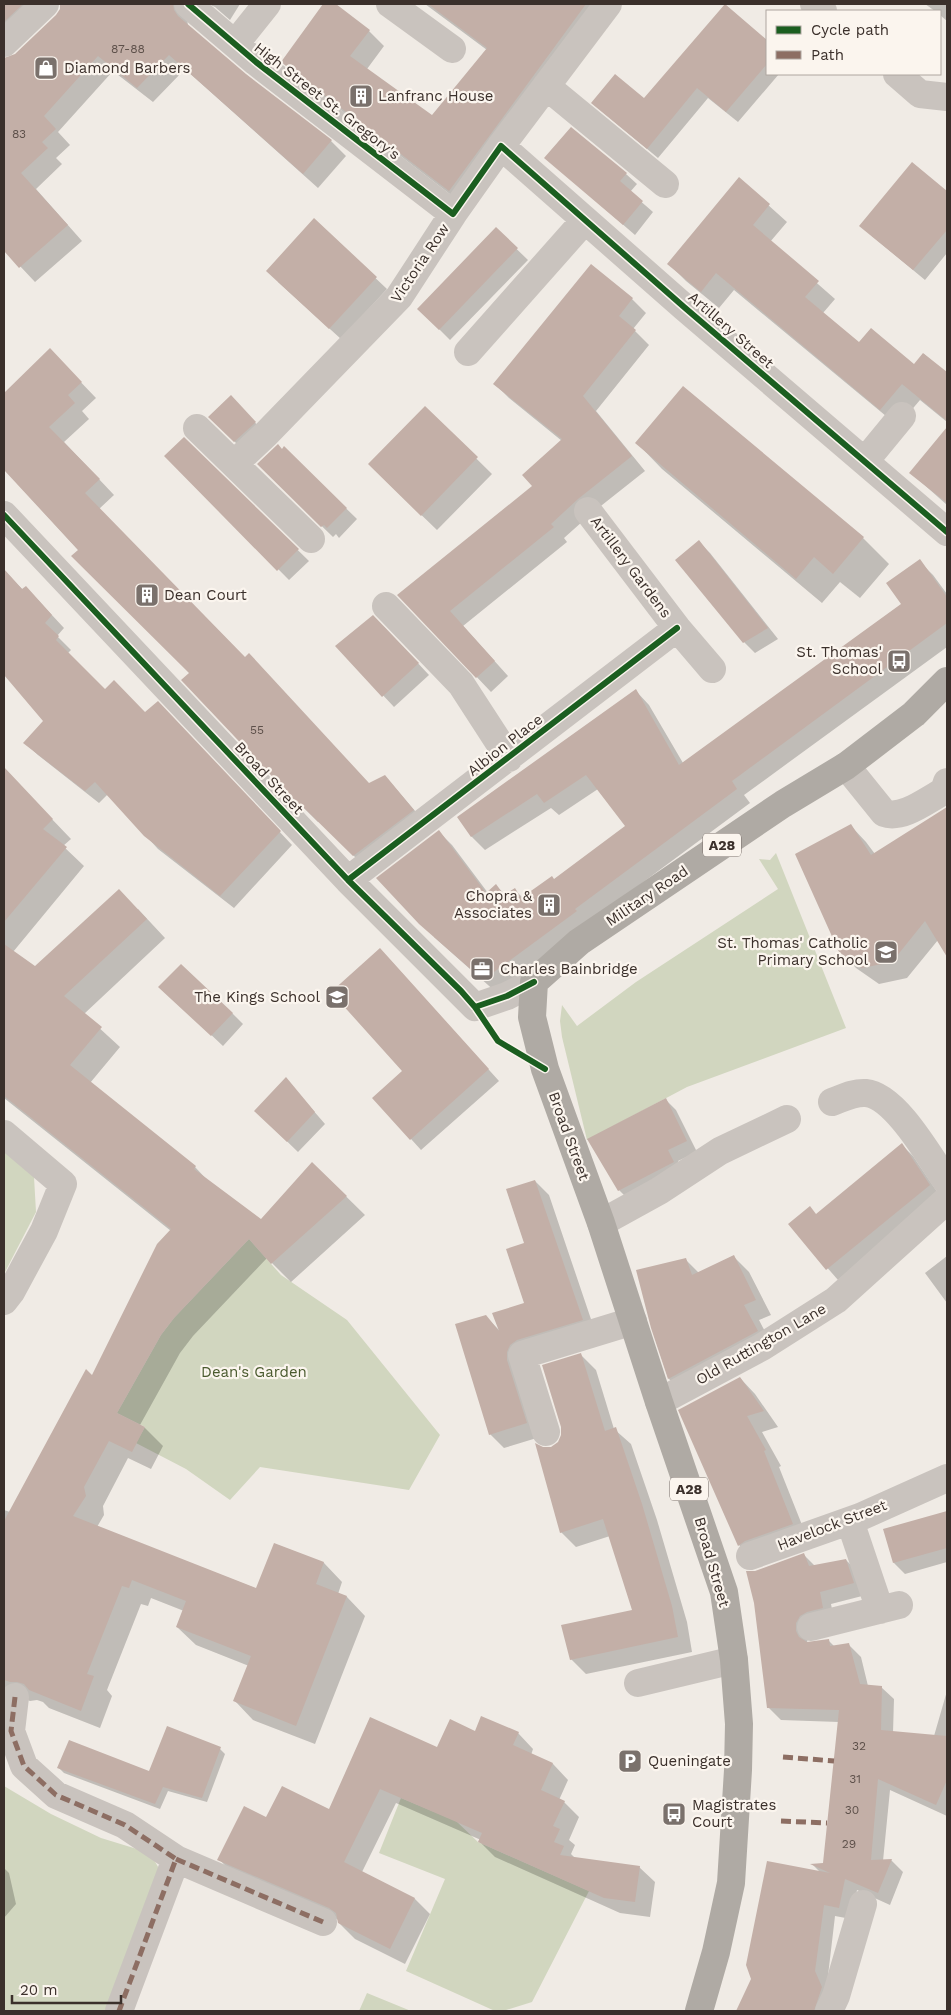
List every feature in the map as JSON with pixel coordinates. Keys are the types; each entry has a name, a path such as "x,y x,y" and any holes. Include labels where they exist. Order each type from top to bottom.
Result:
{"highway":[{"name":"Military Road","path":"914,714 947,681"},
{"name":"Military Road","path":"534,982 579,942 783,804 846,766 914,714 947,695"},
{"name":"Broad Street","path":"534,982 532,1017 545,1070 601,1223 659,1402 724,1592 734,1660 739,1742 731,1883 716,1952 700,2011"}],"street":[{"path":"4,43 45,4"},
{"name":"High Street St. Gregory's","path":"188,4 256,62 453,214"},
{"path":"235,44 267,4"},
{"path":"390,4 452,49"},
{"name":"Victoria Row","path":"234,464 266,434 400,297 453,214 501,146 608,4"},
{"path":"898,75 920,94 947,97"},
{"path":"546,86 665,184"},
{"name":"Artillery Street","path":"501,146 865,461 943,518"},
{"path":"468,352 585,220"},
{"path":"865,461 902,416"},
{"path":"197,428 311,539"},
{"name":"Artillery Gardens","path":"588,511 677,628 712,669"},
{"name":"Broad Street","path":"4,515 348,880 475,1007 507,996 534,982"},
{"path":"386,606 461,684 509,758"},
{"name":"Albion Place","path":"348,880 677,628"},
{"path":"846,766 884,813 890,815 902,813 944,791 947,782"},
{"path":"832,1102 849,1095 866,1093 884,1100 899,1113 947,1182"},
{"path":"601,1223 659,1191 720,1151 787,1119"},
{"path":"4,1134 63,1184 44,1231 11,1292 4,1301"},
{"name":"Old Ruttington Lane","path":"659,1402 762,1347 836,1300 947,1200"},
{"path":"546,1432 522,1355 633,1321"},
{"name":"Havelock Street","path":"750,1556 850,1521 947,1478"},
{"path":"811,1627 890,1608 850,1521"},
{"path":"638,1683 734,1660"},
{"path":"15,1697 11,1731 24,1766 56,1795 125,1825 176,1859 323,1922"},
{"path":"119,2011 176,1859"},
{"path":"829,2011 836,1996 863,1904"}],"green space":[{"path":"776,853 846,1028 687,1087 587,1140 562,1037 560,1021 562,1005 577,1026 636,982 778,889 759,859 770,860"},
{"path":"4,1145 34,1177 36,1212 4,1274"},
{"name":"Dean's Garden","path":"249,1239 281,1275 347,1320 440,1435 409,1490 260,1467 230,1500 186,1469 136,1443 145,1427 117,1413 161,1335 174,1318"},
{"path":"4,1786 51,1814 101,1838 150,1853 168,1884 119,2011 4,2011"},
{"path":"401,1798 456,1821 478,1842 589,1891 532,2002 503,2011 495,2011 406,1971 445,1879 379,1853"},
{"path":"367,1993 411,2011 359,2011"}],"building":[{"path":"4,4 23,4 4,22"},
{"path":"60,4 173,4 178,16 246,74 332,140 303,174 169,55 137,88 98,56 44,116 56,129 42,142 48,148 21,173 68,225 19,268 4,251 4,58 15,54 56,15 60,9"},
{"name":"Lanfranc House","path":"323,4 336,4 370,30 350,56 432,115 487,48 428,4 586,4 449,191 281,62"},
{"path":"725,4 766,39 766,65 726,112 697,88 647,149 591,103 615,74 644,98"},
{"path":"571,127 627,173 620,181 643,201 623,225 544,158"},
{"path":"912,162 947,191 947,230 913,270 859,226"},
{"path":"739,177 770,204 753,225 819,281 805,297 859,342 871,328 914,364 923,353 947,372 947,421 902,384 880,410 716,273 701,292 667,264"},
{"path":"314,218 377,277 329,329 266,271"},
{"path":"496,227 518,248 439,330 417,309"},
{"path":"591,264 633,298 619,316 636,330 583,396 632,456 578,499 551,524 554,527 450,611 495,661 476,678 397,595 532,486 522,475 562,439 493,384"},
{"path":"50,348 82,382 68,395 75,403 49,427 100,479 85,493 245,657 249,653 369,783 385,775 414,810 353,856 302,808 181,680 189,673 71,556 78,550 4,470 4,393"},
{"path":"683,386 864,537 833,574 814,557 796,579 635,443"},
{"path":"231,395 256,422 234,442 208,417"},
{"path":"425,406 478,457 421,516 368,464"},
{"path":"947,427 947,503 909,473"},
{"path":"184,437 299,549 277,571 164,456"},
{"path":"278,444 282,449 284,446 347,508 327,528 324,525 321,527 257,464"},
{"path":"699,540 768,628 743,643 675,560"},
{"path":"920,559 947,597 947,623 732,781 737,789 483,980 419,924 376,878 439,830 486,893 496,884 504,895 515,888 521,898 552,876 554,879 625,826 586,775 544,803 537,794 471,837 457,817 636,689 679,765 901,604 886,583"},
{"path":"4,569 22,589 26,586 52,615 45,623 59,636 56,640 105,689 114,680 145,712 158,701 281,831 220,896 144,836 95,782 85,791 23,743 43,721 4,675"},
{"path":"373,615 419,663 382,697 335,646"},
{"path":"4,767 53,819 43,829 67,847 4,922"},
{"path":"947,807 947,957 925,921 892,962 862,968 839,952 795,854 851,824 871,855"},
{"path":"119,889 147,919 64,996 102,1027 70,1065 196,1166 194,1169 261,1219 312,1162 347,1196 271,1264 249,1239 174,1318 161,1335 117,1413 145,1427 132,1452 109,1441 84,1487 86,1496 73,1516 256,1588 274,1543 324,1562 316,1584 347,1596 296,1726 233,1701 251,1656 176,1627 186,1601 132,1580 129,1588 122,1586 87,1674 94,1676 81,1711 29,1690 24,1684 4,1680 4,1521 86,1369 92,1375 157,1244 171,1229 4,1096 4,944 35,966"},
{"path":"380,948 489,1069 410,1140 372,1098 402,1071 331,992"},
{"path":"181,964 233,1013 211,1036 158,987"},
{"path":"286,1077 315,1112 287,1142 254,1111"},
{"path":"666,1098 687,1141 668,1150 674,1162 618,1191 587,1139"},
{"path":"902,1143 930,1185 826,1270 788,1224 810,1206 816,1214"},
{"path":"535,1180 583,1320 517,1340 510,1345 507,1352 507,1360 527,1423 489,1435 455,1324 486,1315 499,1331 492,1313 524,1303 506,1249 524,1243 506,1189"},
{"path":"734,1255 756,1300 744,1305 758,1331 668,1379 651,1328 636,1270 686,1258 692,1275"},
{"path":"581,1353 605,1431 616,1427 642,1504 672,1606 678,1637 570,1660 561,1625 632,1610 603,1519 560,1533 535,1443 543,1447 551,1447 558,1442 561,1435 561,1427 542,1365"},
{"path":"740,1377 764,1411 747,1416 766,1450 764,1451 793,1524 745,1541 738,1546 678,1410"},
{"path":"947,1511 947,1548 893,1563 883,1529"},
{"path":"804,1553 809,1566 846,1559 854,1583 820,1592 823,1608 800,1616 796,1623 796,1631 799,1637 807,1642 829,1639 830,1646 849,1643 860,1684 882,1686 881,1730 947,1736 947,1780 936,1805 878,1779 871,1860 892,1859 878,1893 845,1879 839,1908 824,1905 815,1971 822,1987 814,2011 736,2011 751,1979 746,1965 767,1861 830,1873 810,1864 823,1863 839,1710 767,1708 754,1603 746,1571 755,1571"},
{"path":"481,1716 519,1732 513,1745 553,1763 541,1790 565,1801 553,1826 560,1829 554,1842 564,1846 560,1855 640,1866 635,1902 604,1898 478,1842 482,1833 380,1789 344,1862 415,1898 390,1949 338,1923 336,1913 329,1908 217,1860 244,1806 266,1817 282,1786 329,1809 370,1717 437,1747 450,1719 475,1731"},
{"path":"167,1726 221,1747 202,1798 163,1787 155,1804 57,1768 69,1740 149,1771"}],"marked path":[{"path":"15,1697 11,1731 24,1766 56,1795 125,1825 176,1859 119,2011"},
{"path":"783,1757 834,1761"},
{"path":"781,1821 827,1823"},
{"path":"176,1859 323,1922"}],"cycle path":[{"path":"188,4 256,62 453,214 501,146 684,307 947,532"},
{"path":"4,515 348,880 461,991 475,1007 498,1041 545,1069"},
{"path":"348,880 677,628"},
{"path":"475,1007 507,996 534,982"}],"place":[{"name":"Diamond Barbers","path":"46,68"},
{"name":"Lanfranc House","path":"361,96"},
{"name":"Dean Court","path":"147,595"},
{"name":"St. Thomas' School","path":"899,661"},
{"name":"Chopra & Associates","path":"549,905"},
{"name":"St. Thomas' Catholic Primary School","path":"886,952"},
{"name":"Charles Bainbridge","path":"482,969"},
{"name":"The Kings School","path":"337,997"},
{"name":"Queningate","path":"630,1761"},
{"name":"Magistrates Court","path":"674,1814"}]}
